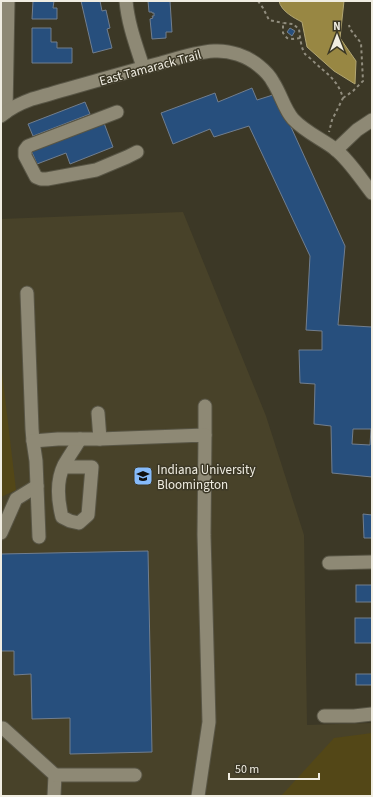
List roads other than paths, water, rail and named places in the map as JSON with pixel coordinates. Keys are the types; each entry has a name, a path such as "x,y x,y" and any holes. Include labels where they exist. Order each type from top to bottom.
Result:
{"street":[{"path":"4,114 8,1"},
{"path":"126,1 130,27 143,67"},
{"name":"East Tamarack Trail","path":"4,114 19,104 32,99 143,67 200,53 226,51 237,54 260,66 273,82 292,118 300,126 331,146 353,168 372,193"},
{"path":"117,112 28,146 25,150 25,156 36,177 47,178 96,170 137,152"},
{"path":"331,146 372,120"},
{"path":"27,293 33,441 36,462 39,537"},
{"path":"198,796 209,722 204,535 205,406"},
{"path":"98,413 100,438"},
{"path":"33,441 205,435"},
{"path":"64,467 80,439"},
{"path":"1,533 16,498 37,486"},
{"path":"329,562 372,562"},
{"path":"324,716 354,716 372,714"},
{"path":"3,728 55,776 135,775"},
{"path":"54,796 55,776"}],"place":[{"name":"Indiana University Bloomington","path":"143,476"}]}
